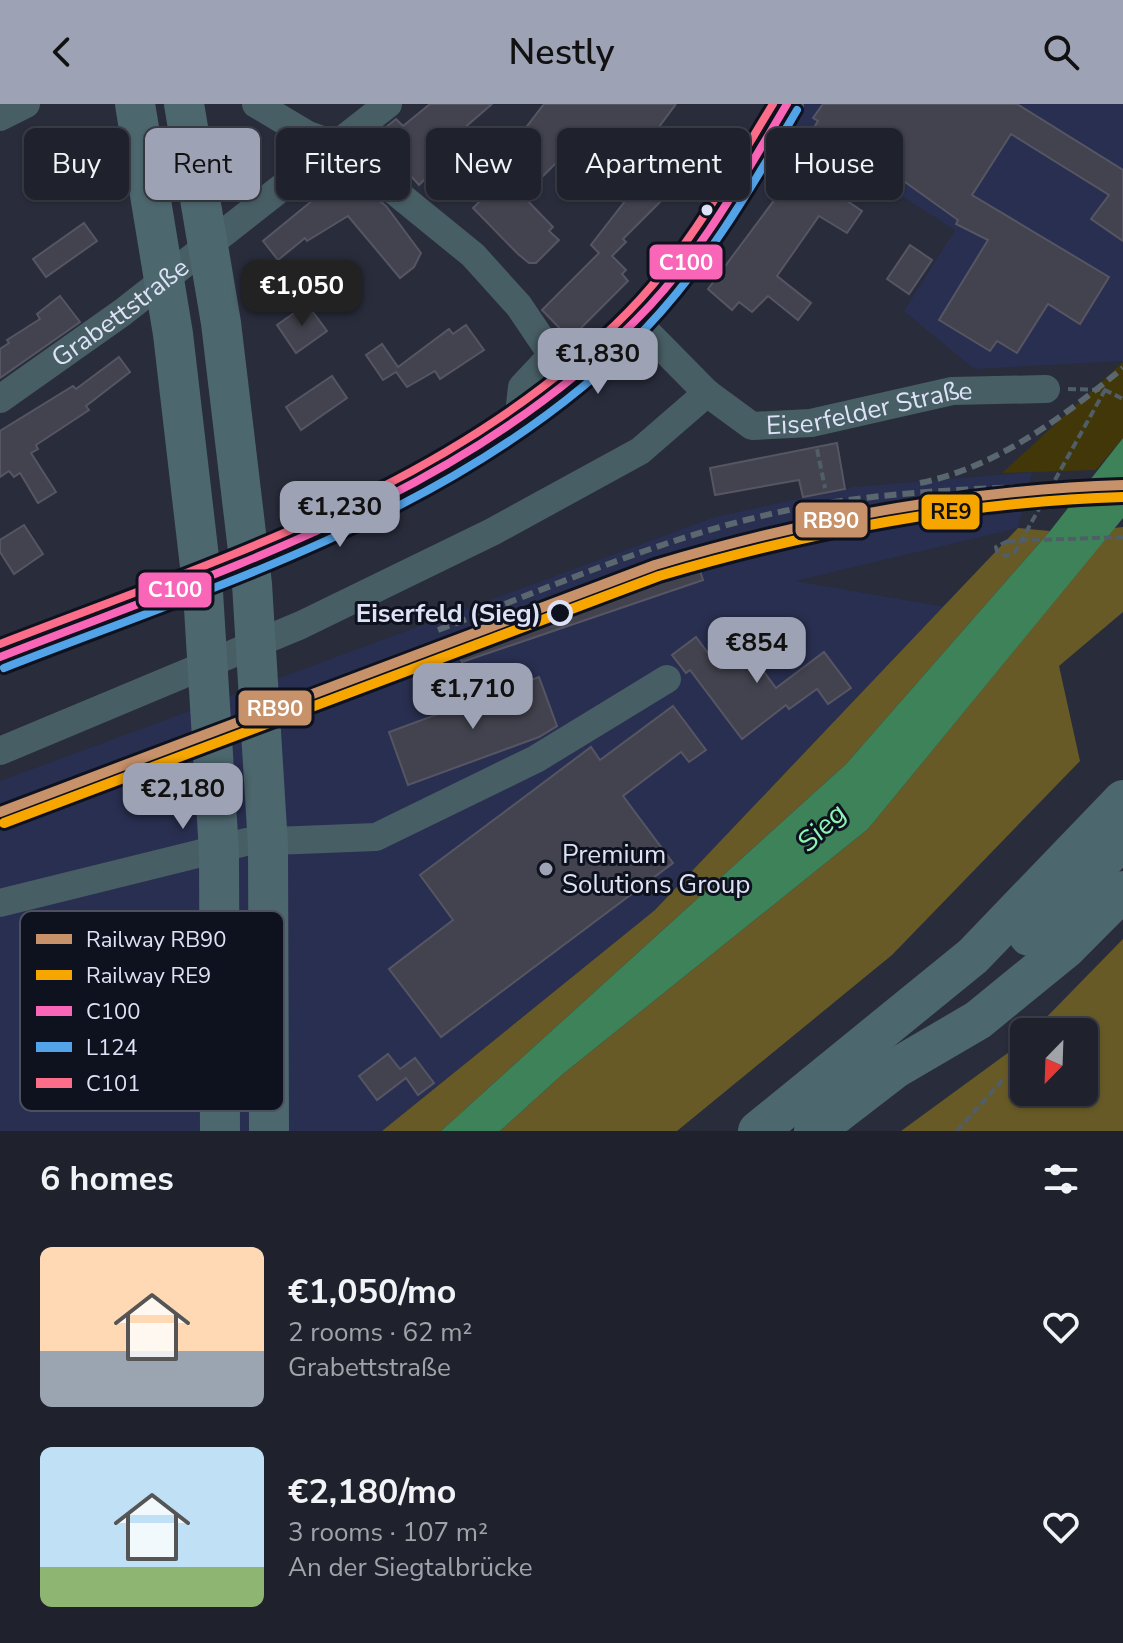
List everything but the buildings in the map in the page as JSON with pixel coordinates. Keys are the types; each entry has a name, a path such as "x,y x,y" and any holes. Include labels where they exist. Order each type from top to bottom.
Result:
{"highway":[{"path":"135,104 173,334 203,592 219,852 219,911"},
{"path":"184,104 221,323 252,584 268,846 268,911"},
{"path":"758,1131 973,956 1123,800"},
{"path":"896,1068 1123,839"},
{"path":"814,1131 896,1068 978,1020 1065,949 1123,891"},
{"path":"220,1111 220,1131"},
{"path":"269,1111 269,1131"}],"main road":[{"path":"0,657 237,562 399,492 518,422 567,385 636,321 686,264 787,104"}],"street":[{"path":"0,117 26,104"},
{"path":"256,104 296,128"},
{"name":"Grabettstraße","path":"360,128 388,104"},
{"name":"Grabettstraße","path":"0,399 123,312 276,194"},
{"path":"405,200 473,255 519,306 552,355 522,387 518,422"},
{"name":"Eiserfelder Straße","path":"636,321 707,393 752,426 811,423 952,391 1046,389"},
{"path":"0,751 261,642 492,532 640,451 707,393"},
{"path":"237,562 261,642"},
{"path":"0,903 246,842 376,837 536,759 667,679"}],"path":[{"path":"1046,389 1105,390 1123,399"},
{"path":"1105,390 1015,552 1006,556 996,547 1008,541 1123,537"},
{"path":"811,423 825,488"},
{"path":"816,535 833,530"},
{"path":"957,1131 1005,1077"}],"shaded area":[{"path":"796,104 1123,104 1123,361 974,369 904,311 955,230 903,197 903,128 795,128 786,122"},
{"path":"1123,362 1123,438 1096,470 1002,473"},
{"path":"1032,472 1018,528 795,581 945,607 655,911 382,1131 0,1131 0,781 715,517 854,487"},
{"path":"1123,527 1123,612 1059,666 1080,761 892,955 677,1131 500,1131 563,1074 868,829 1114,528"},
{"path":"1018,528 1050,531 846,764 441,1131 382,1131 655,910"},
{"path":"1123,939 1123,1131 901,1131 1010,1051 1010,1106 1098,1106 1098,1018 1046,1018"}],"water":[{"name":"Sieg","path":"1123,438 1123,518 868,829 563,1074 500,1131 441,1131 846,764 1050,531"}],"railway":[{"path":"920,483 1002,453 1053,422 1123,368"},
{"path":"438,630 652,548 784,511 891,495 1070,485"}],"rail line":[{"name":"RB90","path":"0,812 655,565 770,534 886,510 1004,493 1123,485"},
{"name":"RE9","path":"4,823 659,576 774,545 946,512 1123,497"}],"transit line":[{"name":"C101","path":"0,644 167,581 333,511 413,471 489,425 561,372 649,289 688,239 773,104"},
{"name":"C100","path":"0,657 169,592 337,522 417,481 495,435 568,382 658,297 718,217 787,104"},
{"name":"L124","path":"4,668 260,569 345,532 427,491 505,444 579,390 646,328 668,303 728,224 797,110"}],"place":[{"name":"Eiserfeld (Sieg)","path":"560,613"},
{"name":"Premium Solutions Group","path":"546,869"}]}
